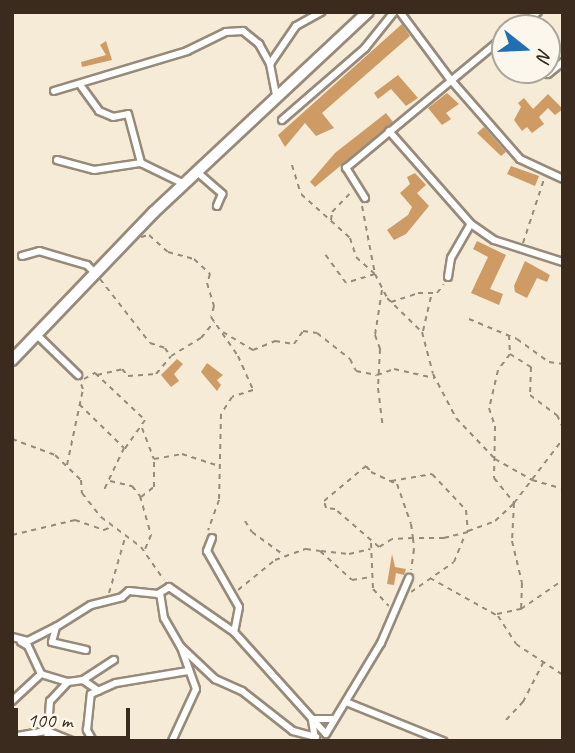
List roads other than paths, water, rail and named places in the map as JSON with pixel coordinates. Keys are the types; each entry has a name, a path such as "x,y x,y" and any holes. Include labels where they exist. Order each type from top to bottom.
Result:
{"main road":[{"path":"12,360 196,171 368,12"}],"street":[{"path":"270,64 296,26 321,12"},
{"path":"282,120 365,48 394,12"},
{"path":"404,14 450,79 520,159 563,178"},
{"path":"54,91 80,86 146,60 187,51 226,32 243,31 259,44 270,64 276,95"},
{"path":"365,198 346,168 491,47"},
{"path":"80,86 99,111 113,117 128,114 141,163"},
{"path":"389,131 471,224 521,251 563,262"},
{"path":"57,160 94,170 141,163 184,184"},
{"path":"196,171 222,194 217,206"},
{"path":"448,277 451,258 471,224"},
{"path":"22,256 39,251 87,265 95,273"},
{"path":"36,334 79,378"},
{"path":"212,538 206,551 239,607 234,632"},
{"path":"326,734 394,617 404,597 409,578"},
{"path":"14,638 28,641 106,601 122,597 129,591 141,596 160,593 169,587 234,632 332,741"},
{"path":"160,593 164,618 181,646 215,679 242,691 293,731 315,739 312,719"},
{"path":"57,627 52,642 86,650"},
{"path":"14,638 28,646 41,674 68,682 83,680 114,660"},
{"path":"172,741 195,696 181,646"},
{"path":"93,741 87,719 91,694 116,683 188,671"},
{"path":"12,701 41,674"},
{"path":"83,680 99,691"},
{"path":"47,741 50,701 68,682"},
{"path":"345,702 443,741"},
{"path":"312,719 334,719"},
{"path":"12,737 47,730 72,741"}]}
